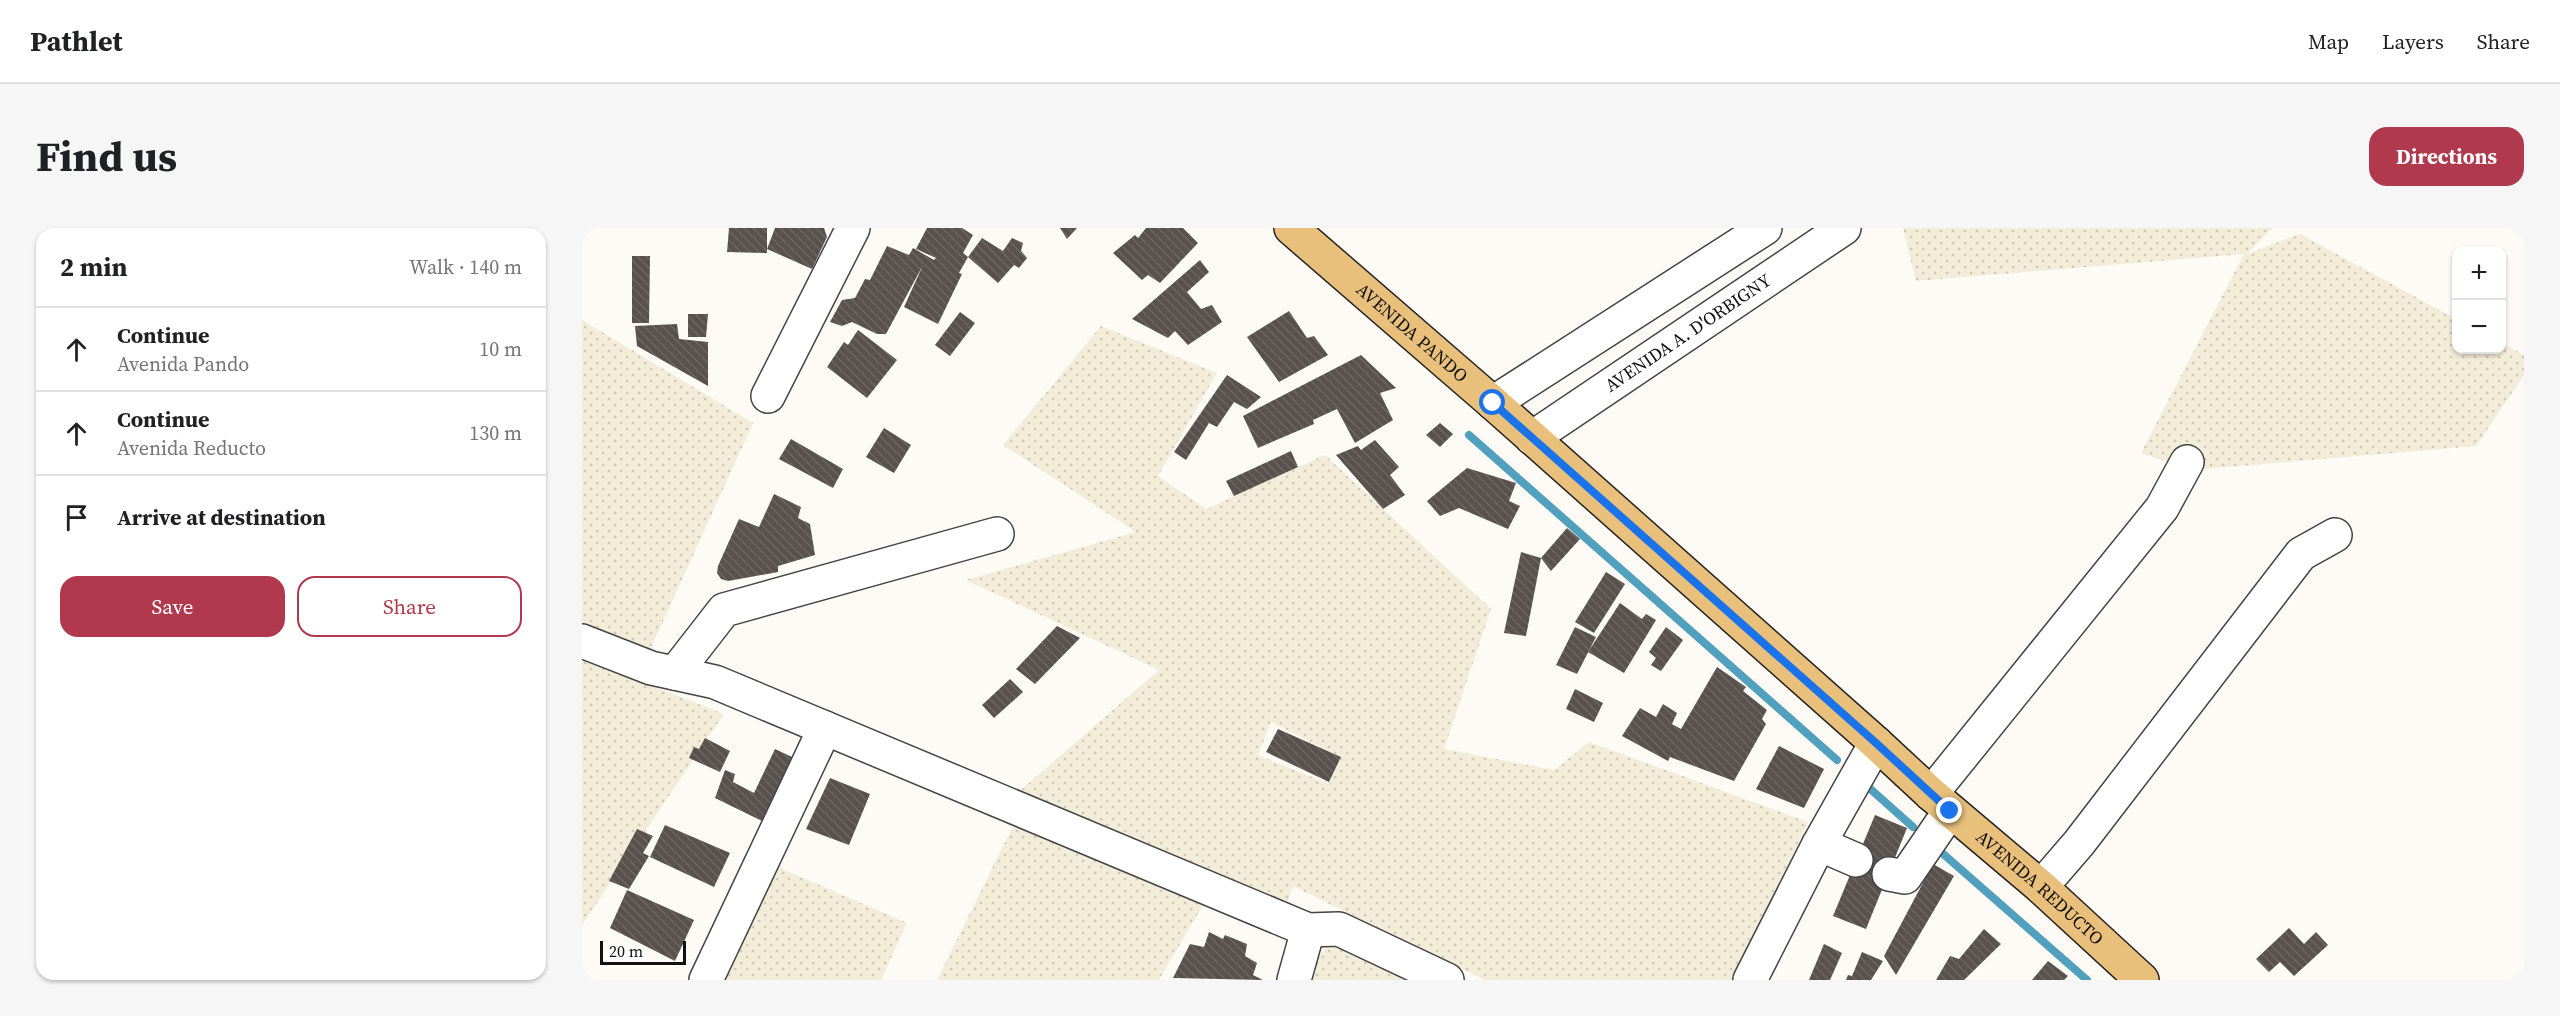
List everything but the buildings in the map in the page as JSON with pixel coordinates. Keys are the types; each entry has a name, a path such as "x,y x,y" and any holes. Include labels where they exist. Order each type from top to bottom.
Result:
{"main road":[{"name":"AVENIDA PANDO","path":"1291,228 1532,438"},
{"name":"AVENIDA REDUCTO","path":"1532,438 1941,803 2041,887 2142,980"}],"street":[{"path":"768,396 853,228"},
{"path":"1493,403 1765,228"},
{"name":"AVENIDA A. D'ORBIGNY","path":"1532,438 1844,228"},
{"path":"1888,874 1905,878 1941,803 2162,508 2187,462"},
{"path":"675,673 724,610 997,534"},
{"path":"2041,887 2079,843 2301,554 2335,535"},
{"path":"582,641 651,668 715,681 1308,930 1339,929 1447,980"},
{"path":"706,980 825,728"},
{"path":"1750,980 1819,844 1876,743"},
{"path":"1819,844 1856,860"},
{"path":"1294,980 1308,930"}],"shaded area":[{"path":"1903,228 2272,228 2247,254 2300,234 2452,317 2452,354 2506,354 2506,345 2524,355 2524,375 2476,446 2193,470 2141,453 2244,254 1916,281"},
{"path":"582,320 753,423 650,650 582,623"},
{"path":"1101,326 1217,373 1158,476 1206,509 1325,455 1491,609 1444,749 1554,770 1589,742 1808,822 1736,980 1485,980 1293,886 1287,903 1015,795 1159,670 966,580 1136,532 1003,445","holes":["1271,722 1341,757 1329,784 1258,755"]},
{"path":"582,659 724,714 582,925"},
{"path":"1014,824 1206,900 1159,980 937,980"},
{"path":"771,864 907,923 881,980 722,980"},
{"path":"1332,942 1410,980 1313,980 1318,957"}],"waterway":[{"path":"1469,435 1837,760"},
{"path":"1867,786 1913,827"},
{"path":"1941,852 2087,980"}],"route":[{"path":"1493,403 1950,811"}]}
